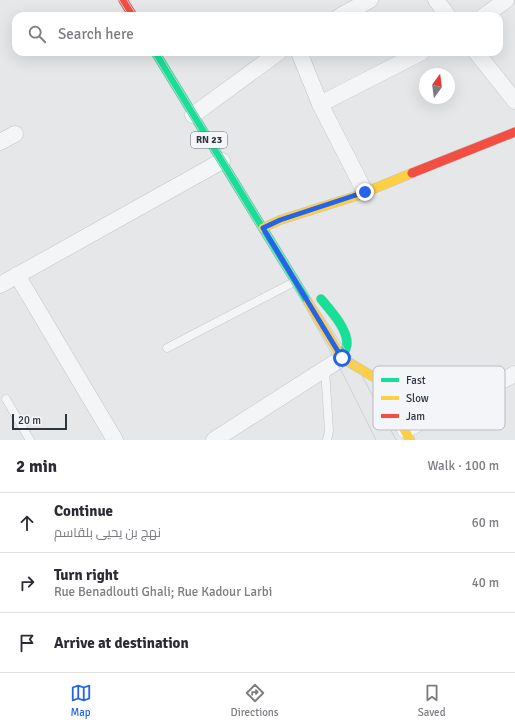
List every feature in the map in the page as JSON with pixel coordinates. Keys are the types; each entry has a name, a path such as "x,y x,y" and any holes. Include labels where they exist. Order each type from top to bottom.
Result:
{"main road":[{"path":"124,0 131,12"},
{"name":"RN 23","path":"158,56 342,358 373,377"},
{"path":"263,228 280,220 365,192 515,132"},
{"name":"RN 23","path":"263,228 274,235 292,260"},
{"path":"315,291 343,328 346,335 347,343 342,358"}],"street":[{"path":"348,12 370,0"},
{"path":"436,0 445,12"},
{"path":"490,12 506,0"},
{"path":"194,114 274,56"},
{"path":"301,56 320,104 365,192"},
{"path":"320,104 414,56"},
{"path":"479,56 515,101"},
{"path":"0,142 16,134"},
{"path":"0,285 222,161"},
{"path":"17,275 115,440"},
{"path":"214,440 342,358"},
{"path":"505,380 515,374"},
{"path":"408,435 417,430"}],"lane":[{"path":"167,348 295,281"},
{"path":"325,369 328,431 327,440"},
{"path":"6,399 30,440"}],"tram line":[{"path":"119,0 126,12"},
{"path":"127,0 134,12"},
{"path":"153,56 292,283 343,374 376,440"},
{"path":"161,56 300,282 360,372 373,397"},
{"path":"391,430 396,440"}],"traffic: fast":[{"path":"157,56 308,302"},
{"path":"321,299 344,331 347,345 342,358"}],"traffic: slow":[{"path":"263,228 280,220 356,196 412,173"},
{"path":"308,302 342,358 373,377"},
{"path":"405,430 410,440"}],"traffic: jam":[{"path":"123,0 130,12"},
{"path":"412,173 515,132"}],"route":[{"path":"342,358 263,228 280,220 365,192"}]}
